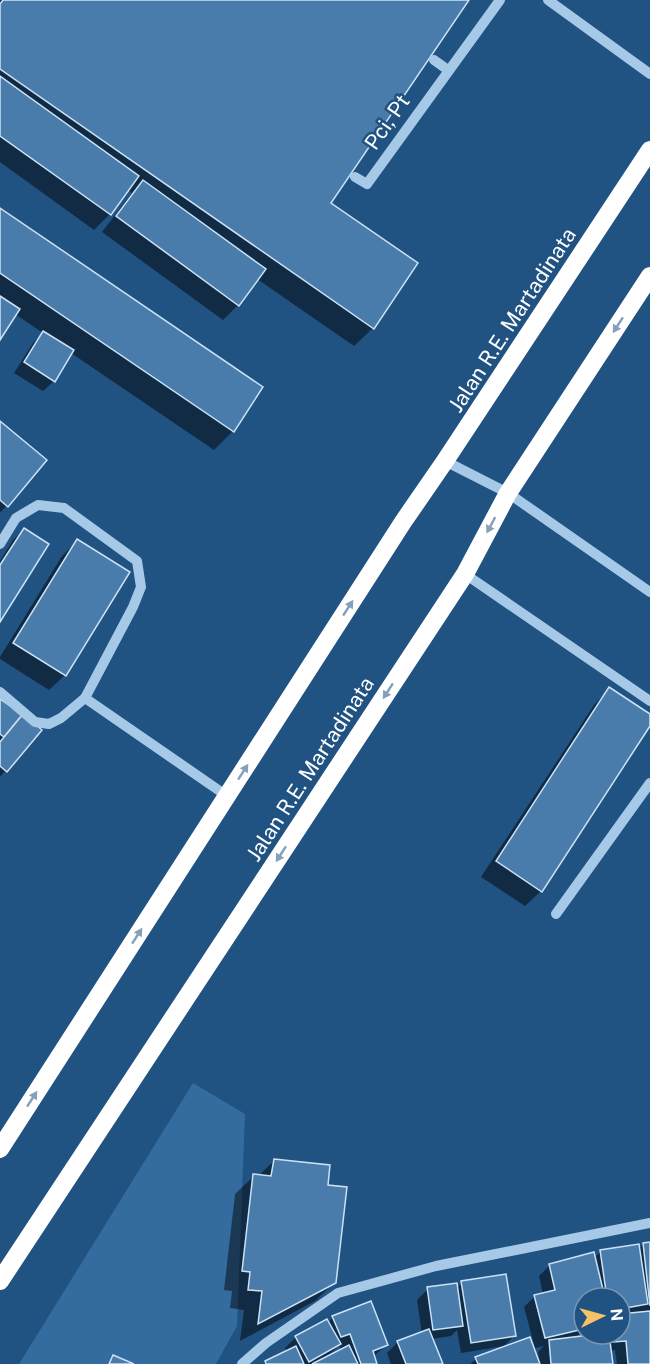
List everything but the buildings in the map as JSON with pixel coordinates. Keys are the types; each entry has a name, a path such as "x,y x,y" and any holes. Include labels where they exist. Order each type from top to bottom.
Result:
{"highway":[{"name":"Jalan R.E. Martadinata","path":"0,1149 403,522 650,150"},
{"name":"Jalan R.E. Martadinata","path":"0,1281 465,574 508,493 650,276"}],"street":[{"name":"Pci, Pt","path":"356,177 367,184 500,0"},
{"path":"548,0 650,74"},
{"path":"434,60 448,70"},
{"path":"445,461 508,493 650,592"},
{"path":"0,544 16,518 38,505 64,508 138,561 141,587 133,607 84,698 62,718 49,724 35,722 0,692"},
{"path":"465,574 650,701"},
{"path":"84,698 227,796"},
{"path":"556,914 650,783"},
{"path":"242,1364 266,1343 338,1293 436,1266 650,1223"}],"shaded area":[{"path":"193,1083 245,1114 237,1326 216,1364 19,1364"}]}
